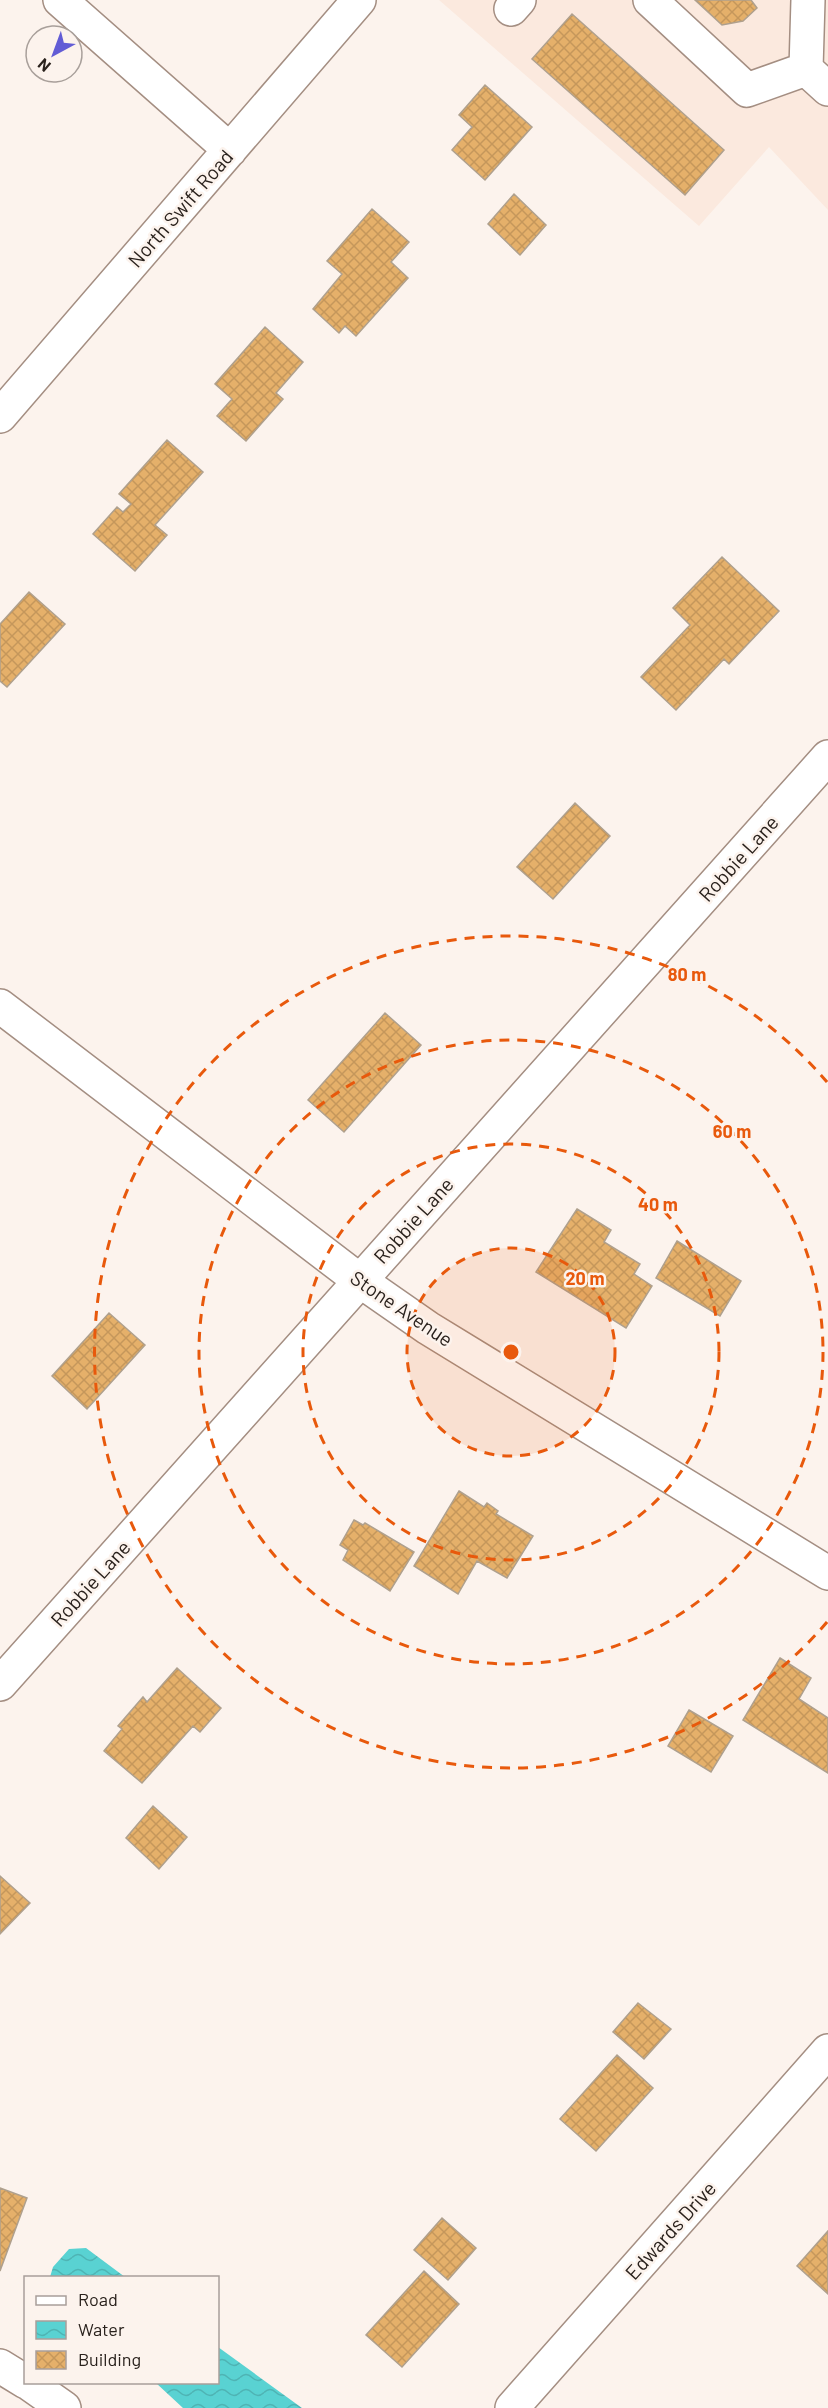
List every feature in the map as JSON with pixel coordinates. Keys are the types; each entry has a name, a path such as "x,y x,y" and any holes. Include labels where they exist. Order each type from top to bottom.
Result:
{"street":[{"name":"North Swift Road","path":"0,416 360,0"},
{"path":"650,0 747,90 817,79 808,0"},
{"path":"68,3 230,150"},
{"name":"Robbie Lane","path":"0,1684 828,757"},
{"name":"Stone Avenue","path":"0,1006 359,1280 428,1328 828,1573"},
{"name":"Edwards Drive","path":"512,2408 828,2051"},
{"path":"0,2366 24,2381"},
{"path":"29,2384 64,2408"}],"shaded area":[{"path":"439,0 828,0 828,210 769,147 699,226"}],"water":[{"path":"86,2248 124,2276 50,2276 53,2267 69,2249"},
{"path":"219,2348 302,2408 183,2408 157,2384 219,2384"}],"building":[{"path":"695,0 751,0 757,8 743,21 722,25"},
{"path":"572,14 724,150 685,195 532,59"},
{"path":"485,85 532,127 485,180 452,150 472,127 459,115"},
{"path":"514,194 546,225 520,255 488,224"},
{"path":"372,209 409,242 391,262 408,278 356,336 345,326 339,333 313,309 342,274 327,261"},
{"path":"265,327 303,362 276,393 283,399 246,441 217,416 232,399 215,384"},
{"path":"167,440 203,472 155,525 167,535 135,571 93,534 117,507 123,512 131,504 119,494"},
{"path":"722,557 779,611 729,664 724,659 676,710 641,677 690,625 673,608"},
{"path":"29,592 65,624 7,687 0,681 0,624"},
{"path":"575,803 610,836 553,899 517,867"},
{"path":"385,1013 421,1045 344,1132 308,1100"},
{"path":"577,1209 611,1230 604,1242 640,1264 634,1274 652,1286 626,1328 536,1272"},
{"path":"677,1241 741,1281 720,1316 656,1278"},
{"path":"109,1313 145,1345 87,1409 52,1376"},
{"path":"459,1491 484,1507 487,1503 498,1511 496,1514 533,1536 507,1578 477,1561 458,1594 414,1566"},
{"path":"354,1520 363,1525 365,1523 414,1552 390,1591 343,1560 348,1550 340,1545"},
{"path":"780,1658 811,1678 799,1699 828,1718 828,1773 743,1720"},
{"path":"177,1668 221,1708 200,1732 193,1726 142,1783 104,1751 122,1729 118,1726 143,1697 147,1702"},
{"path":"689,1710 733,1736 711,1772 668,1746"},
{"path":"153,1806 187,1837 159,1869 126,1838"},
{"path":"0,1876 30,1903 0,1934"},
{"path":"638,2003 671,2029 644,2059 613,2032"},
{"path":"617,2055 653,2088 596,2151 560,2119"},
{"path":"0,2188 27,2198 0,2271"},
{"path":"442,2218 476,2248 448,2280 414,2250"},
{"path":"828,2231 828,2294 797,2266"},
{"path":"424,2271 459,2304 402,2367 366,2335"}]}
